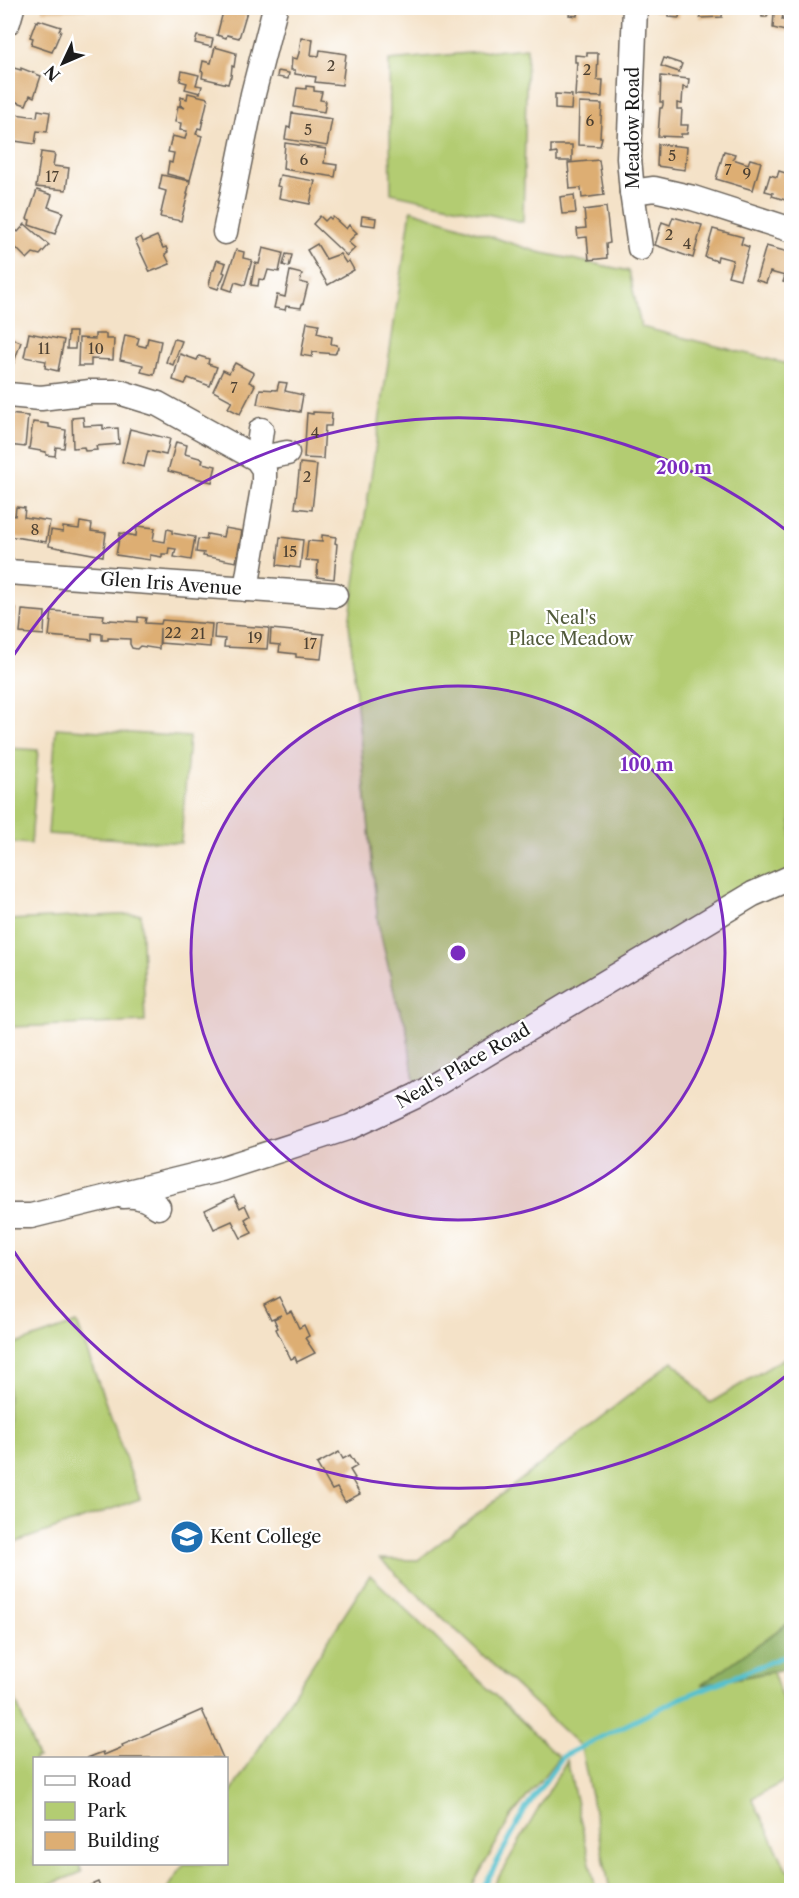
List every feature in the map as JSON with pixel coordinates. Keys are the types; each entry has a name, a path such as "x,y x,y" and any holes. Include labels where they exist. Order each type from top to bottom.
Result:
{"street":[{"path":"8,22 12,8"},
{"path":"225,232 242,197 253,94 275,8"},
{"name":"Meadow Road","path":"635,8 629,158 640,248"},
{"path":"632,192 654,189 693,198 792,230"},
{"path":"8,394 41,398 90,392 119,392 158,404 257,459 264,469 264,482 246,589"},
{"path":"257,459 261,430"},
{"path":"257,459 287,453"},
{"name":"Glen Iris Avenue","path":"8,572 335,595"},
{"name":"Neal's Place Road","path":"8,1216 31,1216 221,1168 350,1127 416,1096 753,894 792,877"},
{"name":"Neal's Place Road","path":"108,1196 147,1198 158,1207"}],"green space":[{"path":"527,48 523,222 391,193 389,60"},
{"name":"Neal's Place Meadow","path":"411,210 538,252 629,271 641,327 792,365 791,877 416,1096 406,1025 396,1000 378,923 349,623"},
{"path":"56,728 189,737 181,843 48,834"},
{"path":"8,748 38,750 31,844 8,842"},
{"path":"141,914 145,1022 12,1027 8,920"},
{"path":"77,1323 140,1499 8,1545 8,1347"},
{"path":"791,1354 791,1621 703,1684 773,1672 791,1725 791,1778 752,1798 787,1870 791,1871 791,1890 610,1890 581,1747 380,1559 418,1560 673,1361 710,1403"},
{"path":"370,1575 559,1757 511,1817 470,1890 167,1890 183,1865 228,1865 228,1796"},
{"path":"791,1621 791,1668 701,1685"},
{"path":"8,1681 38,1757 33,1757 33,1865 79,1865 82,1872 35,1890 8,1890"},
{"path":"567,1760 596,1890 491,1890"}],"building":[{"path":"42,8 86,8 86,10 42,11"},
{"path":"224,8 248,8 239,38 217,35"},
{"path":"570,8 578,8 577,16 569,15"},
{"path":"654,8 680,8 679,18 669,17 669,13 653,11"},
{"path":"701,8 723,8 722,17 700,18"},
{"path":"761,8 770,8 767,17 762,17"},
{"path":"774,13 783,14 782,20 790,20 789,32 773,28"},
{"path":"36,21 61,27 52,52 31,45 33,38 30,37"},
{"path":"197,36 213,39 211,47 195,43"},
{"path":"301,38 313,39 311,55 319,56 320,50 346,54 342,85 315,82 316,77 295,74 295,70 291,70 292,58 297,59"},
{"path":"215,47 236,53 228,84 202,78 203,61 211,63"},
{"path":"587,53 598,53 597,80 603,80 602,97 575,96 577,62 575,62 575,55 587,56"},
{"path":"664,58 682,64 679,72 661,66"},
{"path":"10,67 21,70 21,68 41,76 34,97 30,95 26,105 8,99 8,88 11,89 13,82 8,80"},
{"path":"182,71 199,75 196,85 202,86 200,93 185,89 187,83 180,81"},
{"path":"278,71 289,73 288,79 277,77"},
{"path":"661,76 689,79 688,88 683,87 682,104 677,103 677,109 682,109 681,125 688,125 687,134 681,134 681,137 658,136 660,108 663,105 663,102 660,102"},
{"path":"306,86 314,87 314,91 322,92 320,100 326,101 324,112 294,107 297,88 306,89"},
{"path":"188,93 208,98 201,129 198,128 196,134 202,136 190,180 167,174 169,162 172,163 174,153 168,152 172,136 185,139 187,131 180,130 181,123 175,122 178,106 185,108 180,105 181,97 187,99"},
{"path":"555,94 572,95 571,110 555,109"},
{"path":"579,103 602,104 600,146 578,145"},
{"path":"38,110 50,112 47,132 37,131 35,144 8,140 8,113 37,117"},
{"path":"292,113 332,119 327,146 285,139 287,127 290,128"},
{"path":"285,143 326,149 324,163 337,165 335,177 283,169"},
{"path":"658,144 687,147 685,170 657,166"},
{"path":"551,145 572,145 572,161 557,161 557,153 551,154"},
{"path":"724,151 735,154 733,159 748,164 750,159 761,162 753,190 716,179"},
{"path":"41,152 55,154 53,166 69,168 66,190 36,187"},
{"path":"599,160 604,195 582,198 581,188 570,189 568,163"},
{"path":"779,171 792,175 792,202 772,196 773,193 765,191 770,175 777,177"},
{"path":"162,175 190,181 181,221 160,217 166,191 159,189"},
{"path":"280,175 315,181 310,204 279,198 281,187 277,186"},
{"path":"37,190 52,195 48,207 63,212 55,234 29,225 30,220 27,219"},
{"path":"574,195 576,213 562,214 560,197"},
{"path":"606,207 610,243 606,244 607,258 589,260 587,237 578,238 577,229 586,228 584,210"},
{"path":"320,216 325,221 333,217 346,229 349,225 357,233 348,242 355,248 347,256 313,224"},
{"path":"362,216 376,218 375,226 361,224"},
{"path":"673,217 702,225 693,258 655,245 662,222 670,225"},
{"path":"25,224 49,245 40,255 33,253 27,259 8,240 15,229 18,232"},
{"path":"713,229 743,237 741,244 749,247 740,279 728,276 733,260 718,256 717,261 705,257"},
{"path":"157,236 163,248 166,247 168,252 165,254 170,264 150,272 135,240 141,237 143,242"},
{"path":"317,244 326,259 340,254 346,263 349,261 354,270 328,285 307,250"},
{"path":"766,246 792,253 792,285 783,282 785,276 770,272 766,283 756,280"},
{"path":"263,248 283,253 279,272 268,270 265,280 259,279 258,286 251,285 255,263 259,264"},
{"path":"236,250 244,252 243,258 252,260 245,285 235,282 232,291 223,288"},
{"path":"286,254 292,255 289,267 283,265"},
{"path":"217,260 226,263 223,272 225,273 218,289 209,286 212,270"},
{"path":"290,271 302,274 300,282 308,284 303,304 301,308 286,306 285,310 274,308 277,295 285,297"},
{"path":"307,322 319,324 317,333 332,337 331,344 337,345 338,348 335,354 313,352 312,357 301,355"},
{"path":"68,332 76,332 75,349 67,349"},
{"path":"29,333 64,340 58,371 45,368 46,361 24,357"},
{"path":"95,334 106,334 106,339 114,339 113,360 91,359 91,366 78,366 79,338 95,339"},
{"path":"125,335 139,338 137,345 146,347 148,338 161,341 154,375 141,372 143,365 120,360"},
{"path":"8,337 21,342 13,365 8,363"},
{"path":"174,339 182,341 173,365 166,362"},
{"path":"180,354 197,360 199,356 209,359 208,364 217,367 210,386 188,378 185,384 173,380"},
{"path":"235,363 254,373 249,382 255,385 240,414 228,408 232,401 213,391 223,370 229,373"},
{"path":"279,382 287,383 285,391 303,395 300,412 257,404 260,389 277,390"},
{"path":"313,412 332,413 331,426 325,426 323,459 304,458 307,413 313,414"},
{"path":"8,414 28,416 25,447 8,445"},
{"path":"83,417 84,426 103,425 103,429 118,428 119,444 96,446 97,450 85,451 84,447 73,448 72,418"},
{"path":"33,422 49,424 49,427 66,430 64,448 56,447 55,456 29,449"},
{"path":"130,429 170,439 166,455 148,451 144,467 122,462"},
{"path":"176,442 187,445 185,454 203,459 202,463 216,466 212,482 168,471"},
{"path":"300,463 317,465 312,510 295,508"},
{"path":"16,507 25,508 24,517 50,521 46,542 8,536 8,515 15,516"},
{"path":"80,522 92,524 91,531 106,533 103,556 49,546 51,530 63,532 63,527 79,529"},
{"path":"137,526 155,528 153,540 165,542 167,529 172,530 172,533 195,537 191,560 174,557 176,549 169,548 168,554 162,554 162,557 150,555 150,560 116,555 120,533 136,536"},
{"path":"225,528 242,531 236,562 203,556 204,553 196,552 198,539 206,540 207,534 223,537"},
{"path":"322,535 336,537 334,579 317,577 318,561 306,560 308,541 322,542"},
{"path":"280,537 303,540 300,568 277,565"},
{"path":"8,607 16,608 14,634 8,634"},
{"path":"22,610 45,612 44,635 20,633"},
{"path":"52,611 104,615 103,620 110,621 138,622 138,617 146,618 145,623 161,624 162,620 212,624 210,647 160,643 160,628 159,649 140,646 137,649 132,648 130,639 102,640 102,634 92,633 92,640 49,636"},
{"path":"215,624 269,628 267,649 224,647 225,639 214,638"},
{"path":"271,629 324,634 321,659 296,657 296,654 279,652 280,645 270,644"},
{"path":"234,1196 240,1208 245,1205 250,1216 245,1219 252,1233 241,1238 232,1221 214,1229 205,1210"},
{"path":"279,1297 287,1313 291,1311 299,1328 304,1325 309,1336 305,1338 315,1353 297,1362 295,1357 291,1359 276,1329 278,1328 274,1319 281,1315 271,1319 264,1305"},
{"path":"339,1452 343,1459 350,1455 357,1466 350,1470 355,1478 352,1480 360,1494 345,1502 337,1488 332,1490 317,1464"},
{"path":"202,1710 223,1757 90,1757 103,1752 104,1755 123,1747 122,1745"},
{"path":"98,1882 101,1890 79,1890"}],"waterway":[{"path":"482,1890 526,1808 563,1756 679,1699 792,1653"}],"place":[{"name":"Kent College","path":"187,1537"}]}
